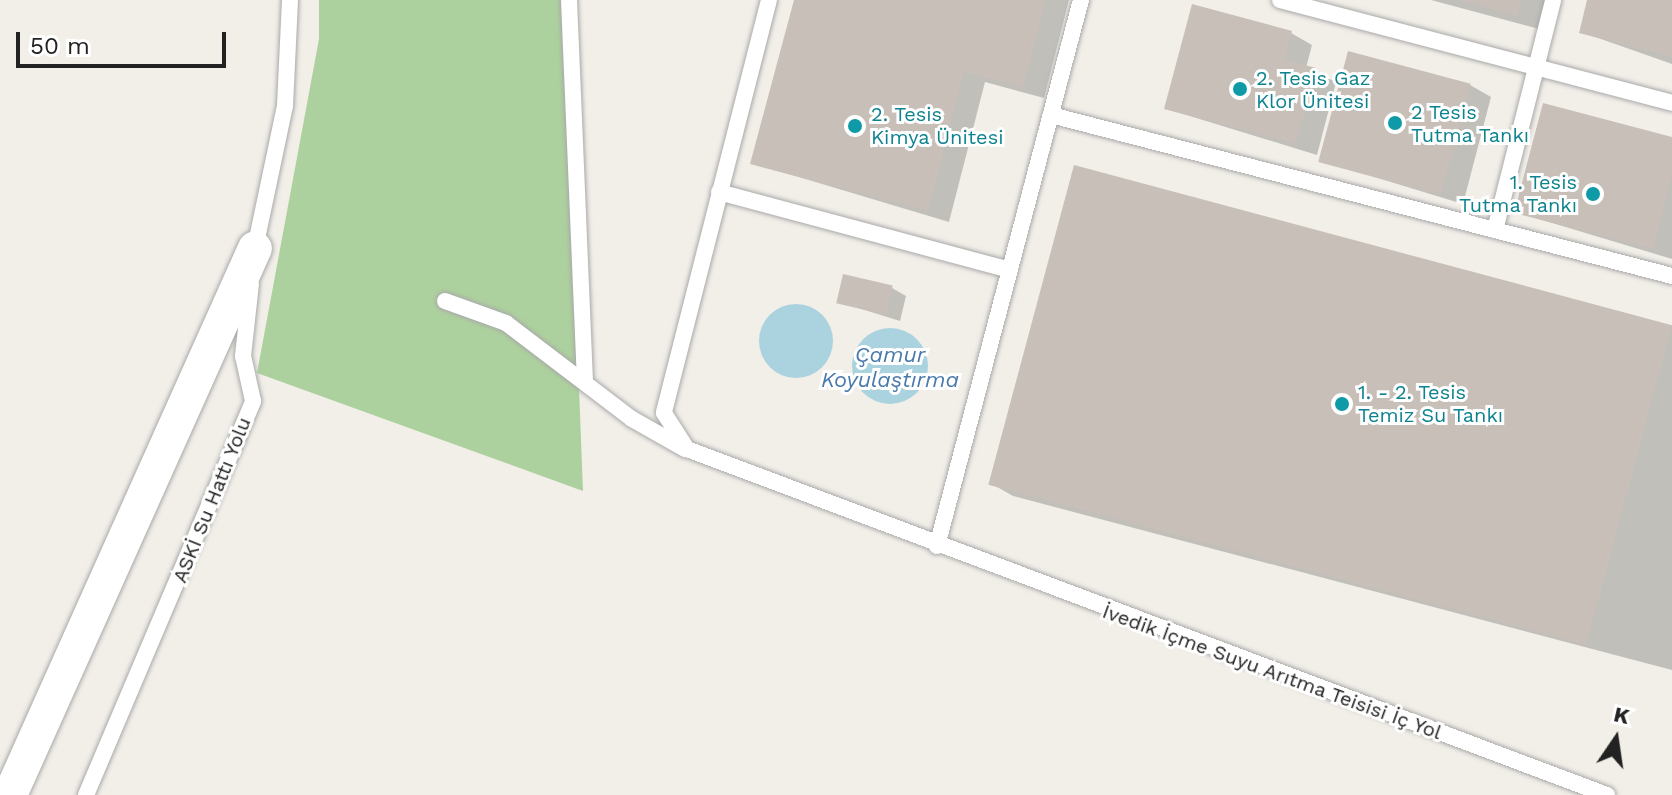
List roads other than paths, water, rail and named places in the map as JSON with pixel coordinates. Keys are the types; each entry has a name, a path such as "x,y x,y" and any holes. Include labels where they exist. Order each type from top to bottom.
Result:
{"street":[{"path":"10,795 255,248"}],"lane":[{"name":"ASKİ Su Hattı Yolu","path":"86,795 253,401 243,356 255,248 285,106 290,0"},
{"path":"569,0 585,381"},
{"path":"687,449 664,413 769,0"},
{"path":"937,546 1081,0"},
{"path":"1280,0 1672,103"},
{"path":"1495,230 1553,0"},
{"path":"1051,115 1672,276"},
{"path":"719,192 1010,270"},
{"name":"İvedik İçme Suyu Arıtma Teisisi İç Yol","path":"445,301 506,323 585,381 687,449 937,546 1607,795"}],"water":[{"name":"Çamur Koyulaştırma","path":"803,304 823,314 831,327 831,355 823,368 810,376 789,378 769,368 761,355 759,334 769,314 782,306"},
{"name":"Çamur Koyulaştırma","path":"890,328 904,331 917,339 925,352 928,366 925,380 917,393 904,401 890,404 876,401 863,393 855,380 852,366 855,352 863,339 876,331"}],"place":[{"name":"2. Tesis Gaz Klor Ünitesi","path":"1240,89"},
{"name":"2 Tesis Tutma Tankı","path":"1395,123"},
{"name":"2. Tesis Kimya Ünitesi","path":"855,126"},
{"name":"1. Tesis Tutma Tankı","path":"1593,194"},
{"name":"1. - 2. Tesis Temiz Su Tankı","path":"1342,404"}]}
